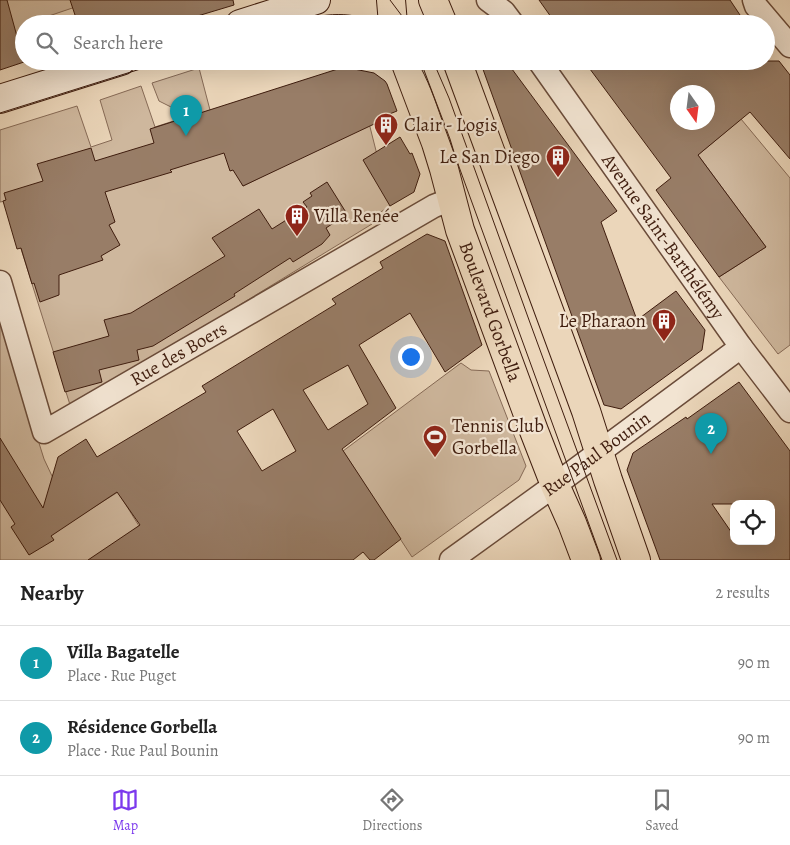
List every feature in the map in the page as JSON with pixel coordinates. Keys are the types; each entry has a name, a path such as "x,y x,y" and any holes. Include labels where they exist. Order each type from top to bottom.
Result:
{"main road":[{"path":"268,15 316,0"},
{"path":"391,0 392,15"},
{"path":"433,0 439,15"},
{"path":"0,99 92,70"},
{"name":"Boulevard Gorbella","path":"408,70 436,143 460,230 555,485 586,560"},
{"path":"461,70 586,411 636,560"}],"street":[{"path":"488,0 506,15"},
{"path":"754,0 756,6 764,15"},
{"path":"775,28 790,46"},
{"name":"Avenue Saint-Barthélémy","path":"545,70 741,347 790,411"},
{"name":"Rue des Boers","path":"0,282 44,432 434,206 452,199"},
{"name":"Rue Paul Bounin","path":"451,560 741,347"}],"shaded area":[{"path":"0,0 96,0 52,15 15,15 15,39"},
{"path":"193,70 200,70 210,110 243,186 369,123 390,206 370,219 372,224 71,408 6,201 0,202 0,130 77,106 91,147 112,140 100,100 141,86 155,127 189,116 159,101 152,83"},
{"path":"741,119 790,178 790,345 778,354 719,277 766,247 698,155"},
{"path":"0,319 44,459 52,476 78,517 118,492 160,560 0,560"},
{"name":"Tennis Club Gorbella","path":"461,363 471,370 489,371 526,466 519,480 412,557 343,451"}],"building":[{"path":"0,0 7,0 15,29 15,65 0,70"},
{"path":"70,0 233,0 234,5 201,15 75,15"},
{"path":"539,0 730,0 740,15 550,15"},
{"path":"775,61 779,61 790,75 790,159 750,112 698,155 766,247 719,277 656,190 671,178 591,70 775,70"},
{"path":"335,70 359,70 374,73 387,84 397,111 387,115 389,117 243,186 233,170 230,171 224,153 170,170 172,172 105,192 115,222 109,225 120,245 101,256 103,260 59,275 59,295 40,302 34,283 32,284 21,248 17,249 3,201 6,200 4,193 43,181 37,164 91,148 95,161 154,143 150,129"},
{"path":"483,70 513,70 617,211 601,222 637,320 676,291 705,330 702,350 621,409 604,405"},
{"path":"400,137 410,154 412,153 420,174 414,192 390,206 363,160"},
{"path":"327,182 347,214 326,228 330,235 322,244 293,262 290,258 234,294 235,296 153,346 137,350 139,360 99,370 102,382 65,392 53,352 109,336 104,320 131,313 225,256 212,238 259,209 272,229 307,207 303,202 312,196 310,193"},
{"path":"427,234 445,241 482,345 445,372 410,313 359,345 396,408 342,449 401,539 374,560 370,560 363,552 353,560 88,560 140,525 117,492 51,536 54,540 29,555 11,527 15,524 0,500 0,438 43,508 58,457 86,439 97,457 206,392 202,386 336,304 332,299 383,268 380,262","holes":["348,365 368,404 328,430 303,390","273,409 296,451 262,471 237,431"]},
{"path":"739,382 790,451 790,560 660,560 627,470 633,453 686,417 687,419"}],"tram line":[{"path":"390,0 401,15"},
{"path":"332,15 344,15"},
{"path":"0,113 137,70"},
{"path":"422,70 434,97 602,560"},
{"path":"437,70 449,98 617,560"}],"place":[{"name":"Villa Bagatelle","path":"186,136"},
{"name":"Clair - Logis","path":"386,146"},
{"name":"Le San Diego","path":"558,178"},
{"name":"Villa Renée","path":"297,237"},
{"name":"Le Pharaon","path":"664,342"},
{"name":"Résidence Gorbella","path":"711,454"},
{"name":"Tennis Club Gorbella","path":"435,458"}]}
